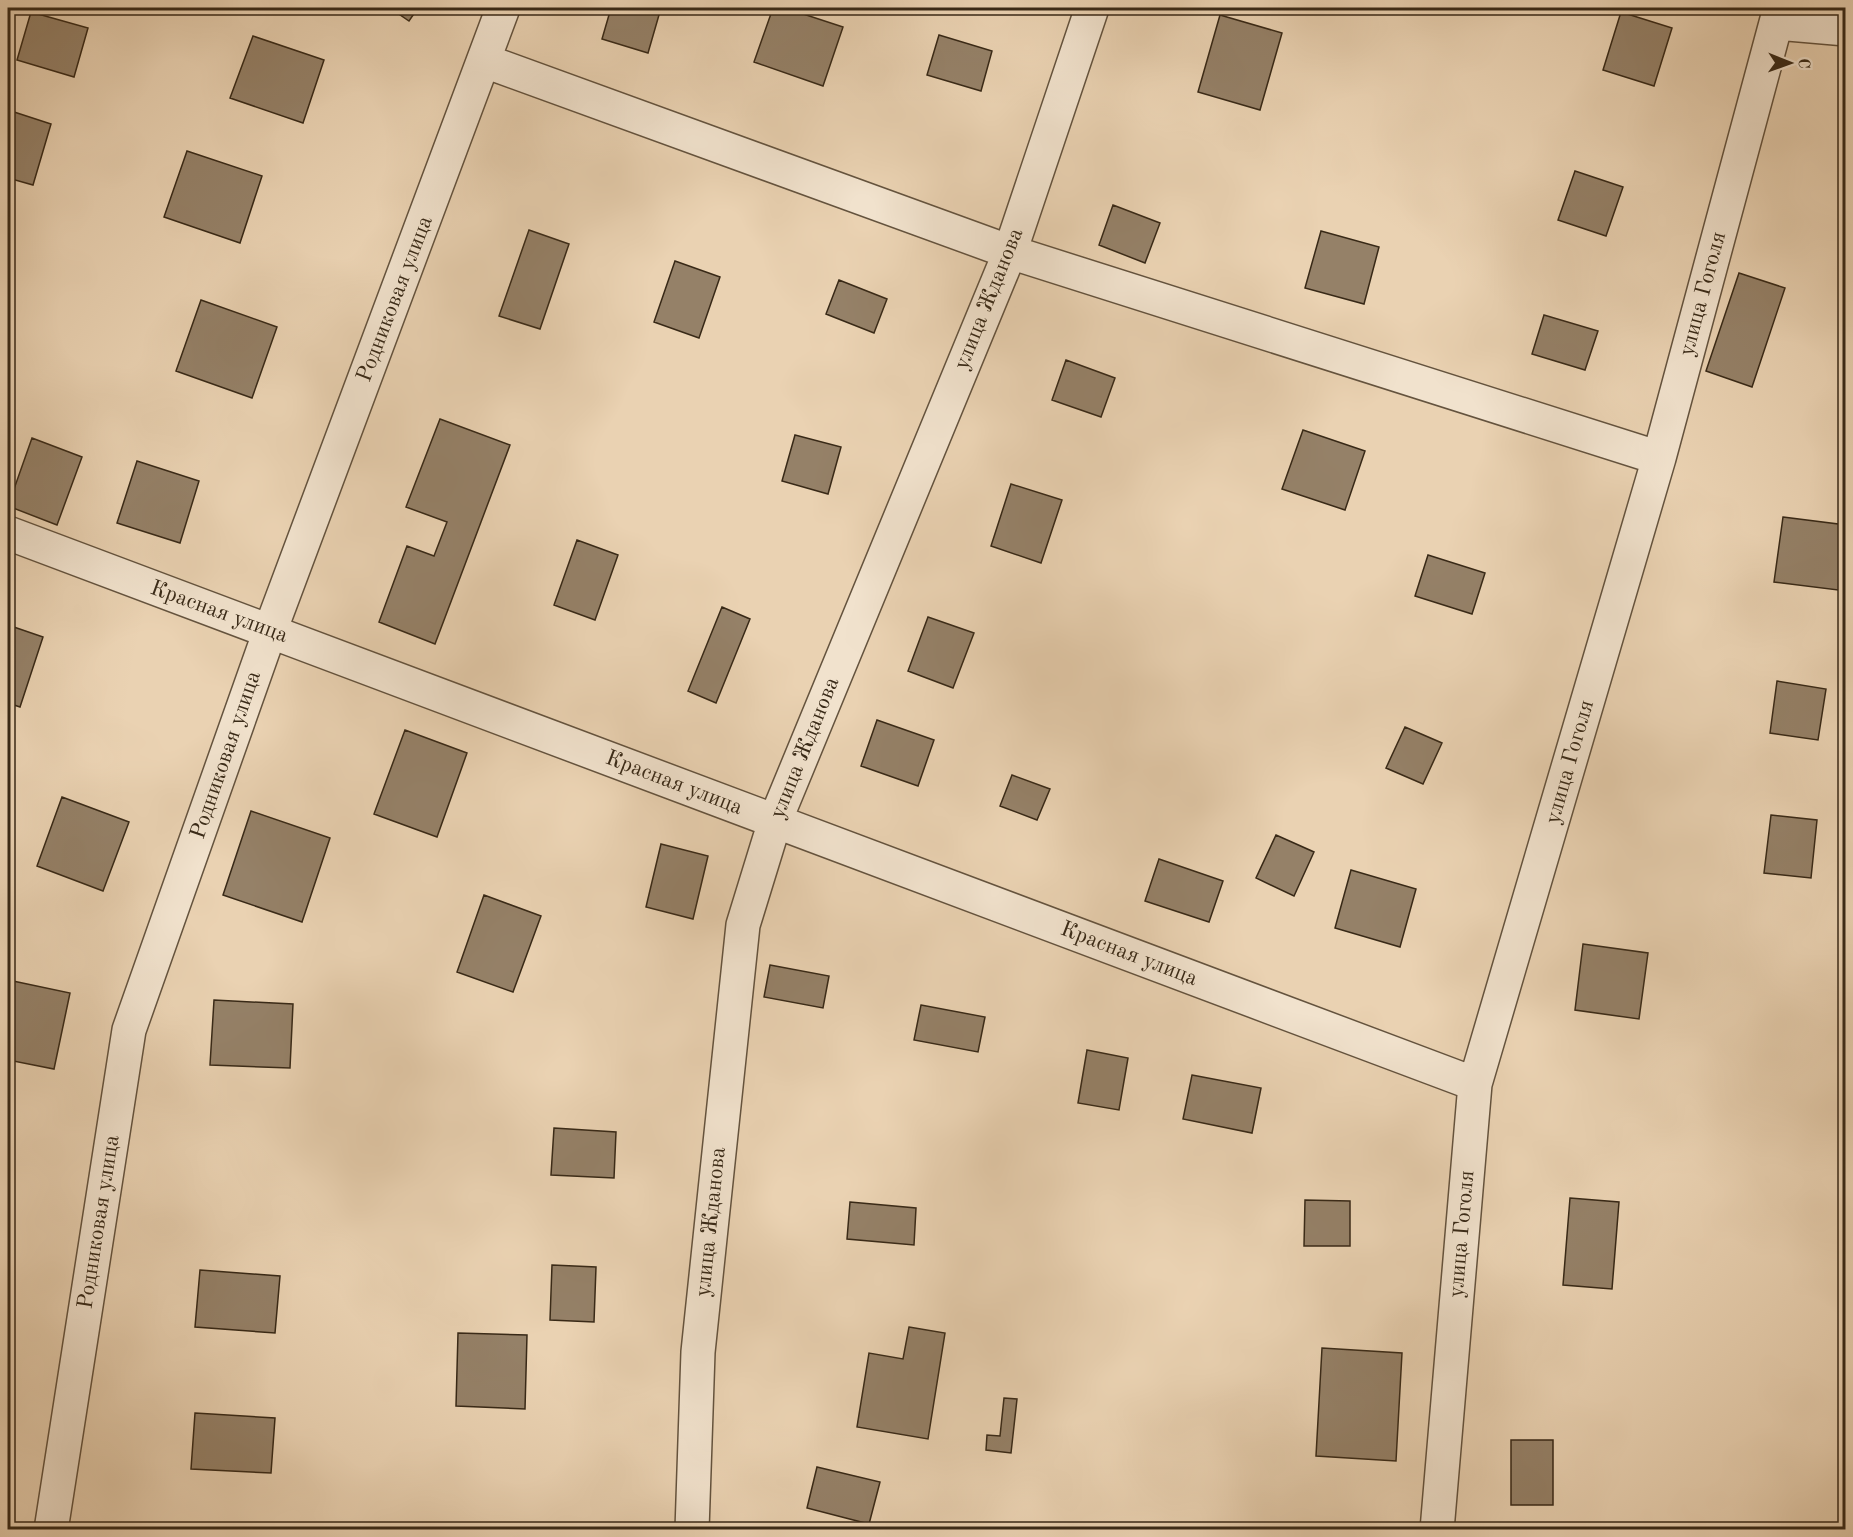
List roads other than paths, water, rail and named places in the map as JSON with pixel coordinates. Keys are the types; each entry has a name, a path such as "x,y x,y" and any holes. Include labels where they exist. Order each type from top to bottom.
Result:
{"street":[{"name":"Родниковая улица","path":"51,1530 129,1030 270,631 503,8"},
{"name":"улица Жданова","path":"692,1530 698,1352 742,925 775,821 1010,252 1092,8"},
{"path":"1778,15 1845,29"},
{"name":"улица Гоголя","path":"1437,1530 1475,1084 1659,458 1778,15"},
{"path":"485,61 1010,252 1659,458"},
{"name":"Красная улица","path":"8,533 1475,1084"}]}
